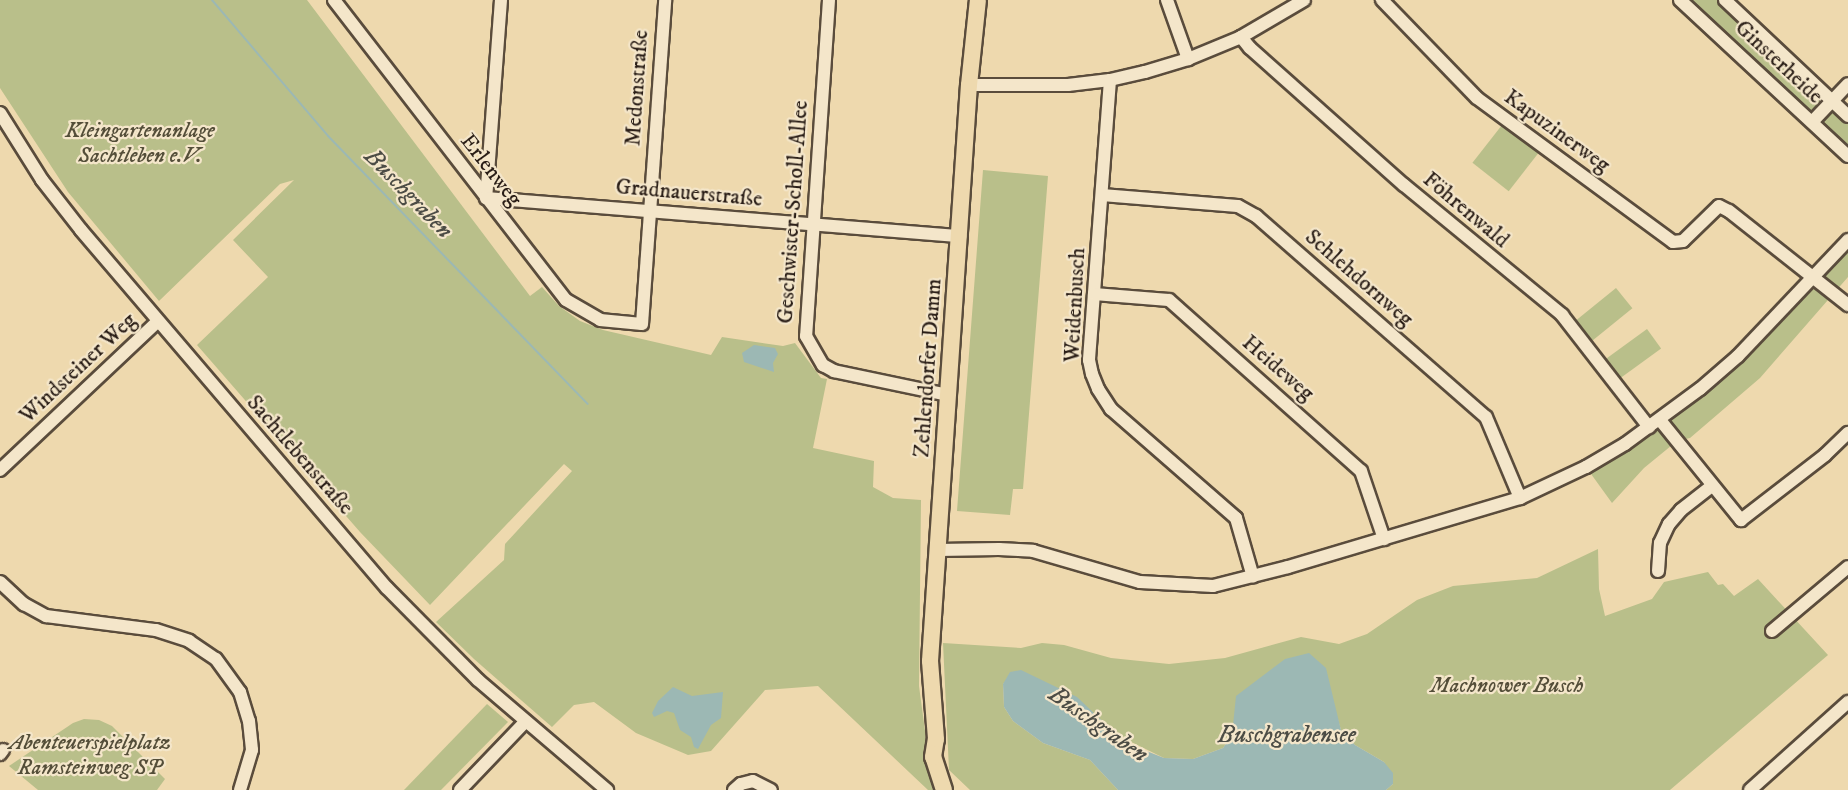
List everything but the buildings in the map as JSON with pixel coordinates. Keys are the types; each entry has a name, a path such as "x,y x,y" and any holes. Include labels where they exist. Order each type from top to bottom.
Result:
{"main road":[{"name":"Zehlendorfer Damm","path":"943,788 938,760 930,661 969,85 978,0"}],"street":[{"name":"Erlenweg","path":"334,0 566,300 600,320 642,324"},
{"path":"486,198 501,0"},
{"name":"Medonstraße","path":"642,324 665,0"},
{"name":"Geschwister-Scholl-Allee","path":"829,0 806,336 823,366 834,371 948,395"},
{"path":"1167,0 1188,59"},
{"path":"969,85 1068,85 1110,80 1188,59 1241,37 1304,0"},
{"name":"Kapuzinerweg","path":"1382,0 1477,98 1673,242 1683,241 1719,206 1814,277"},
{"name":"Ginsterheide","path":"1680,0 1848,156"},
{"name":"Ginsterheide","path":"1725,0 1848,116"},
{"name":"Föhrenwald","path":"1241,37 1250,48 1404,185 1562,315 1649,428"},
{"name":"Weidenbusch","path":"1110,80 1089,360 1098,389 1111,409 1236,518 1253,577"},
{"path":"1812,122 1848,84"},
{"name":"Sachtlebenstraße","path":"0,113 58,202 387,588 446,650 607,790"},
{"name":"Schlehdornweg","path":"1102,195 1238,206 1256,216 1486,417 1520,498"},
{"name":"Gradnauerstraße","path":"486,198 960,236"},
{"path":"938,550 1033,551 1140,582 1213,586 1253,577 1520,498 1586,467 1660,420 1738,356 1848,240"},
{"path":"1814,277 1848,305"},
{"name":"Heideweg","path":"1095,294 1169,300 1361,471 1384,539"},
{"name":"Windsteiner Weg","path":"0,470 158,321"},
{"path":"1660,420 1741,520 1825,455 1848,433"},
{"path":"1658,571 1660,543 1669,524 1681,510 1712,486"},
{"path":"1772,631 1848,567"},
{"path":"0,582 24,604 46,616 156,630 189,641 216,659 240,692 249,721 252,750 240,790"},
{"path":"1750,790 1848,702"},
{"path":"460,790 526,721"},
{"path":"734,790 741,784 753,781 771,790"}],"green space":[{"name":"Kleingartenanlage Sachtleben e.V.","path":"0,0 307,0 530,296 542,287 559,306 580,321 603,330 711,355 722,337 783,346 795,343 821,378 827,379 813,448 874,461 873,487 893,498 921,500 919,686 933,790 928,790 818,686 765,690 711,751 688,755 636,733 594,702 574,705 552,727 474,659 436,622 504,560 505,544 572,471 564,464 430,605 360,532 197,345 268,277 233,240 294,180 280,184 159,301 68,192 0,88"},
{"path":"1680,0 1725,0 1848,116 1848,156"},
{"path":"1502,125 1538,153 1509,191 1472,163"},
{"path":"983,170 1048,176 1023,489 1013,489 1010,515 957,511"},
{"path":"1848,240 1848,277 1760,378 1690,438 1677,441 1644,468 1612,503 1586,467 1700,389"},
{"path":"1616,288 1632,308 1592,341 1576,321"},
{"path":"1647,329 1661,348 1620,378 1606,359"},
{"name":"Machnower Busch","path":"1598,549 1599,589 1605,616 1652,599 1664,582 1708,572 1718,585 1723,584 1734,596 1758,579 1828,655 1670,790 1386,790 1393,784 1384,762 1355,745 1341,730 1333,703 1235,719 1232,735 1223,748 1193,759 1164,758 1117,735 1104,723 1007,681 1003,684 1004,707 1013,721 1043,743 1090,760 1118,790 970,790 949,770 943,643 1021,648 1042,643 1064,645 1111,658 1169,664 1225,658 1301,637 1339,644 1367,634 1417,600 1453,586 1537,578"},
{"path":"487,704 508,722 441,790 404,790"},
{"name":"Abenteuerspielplatz Ramsteinweg SP","path":"84,719 99,720 112,726 165,779 157,790 38,790 9,766 73,723"}],"water":[{"path":"754,345 775,348 778,354 773,363 774,372 744,362 742,353"},
{"name":"Buschgrabensee","path":"1309,653 1326,668 1341,730 1355,745 1384,762 1393,773 1393,784 1386,790 1118,790 1090,760 1043,743 1013,721 1004,707 1003,684 1010,672 1021,670 1077,697 1117,735 1139,748 1164,758 1193,759 1223,748 1232,735 1236,696 1285,659"},
{"path":"673,687 692,696 723,692 721,718 711,725 698,749 694,747 691,737 680,730 674,713 667,711 654,717 652,713 658,701"}],"waterway":[{"name":"Buschgraben","path":"212,0 328,136 588,404"}]}
